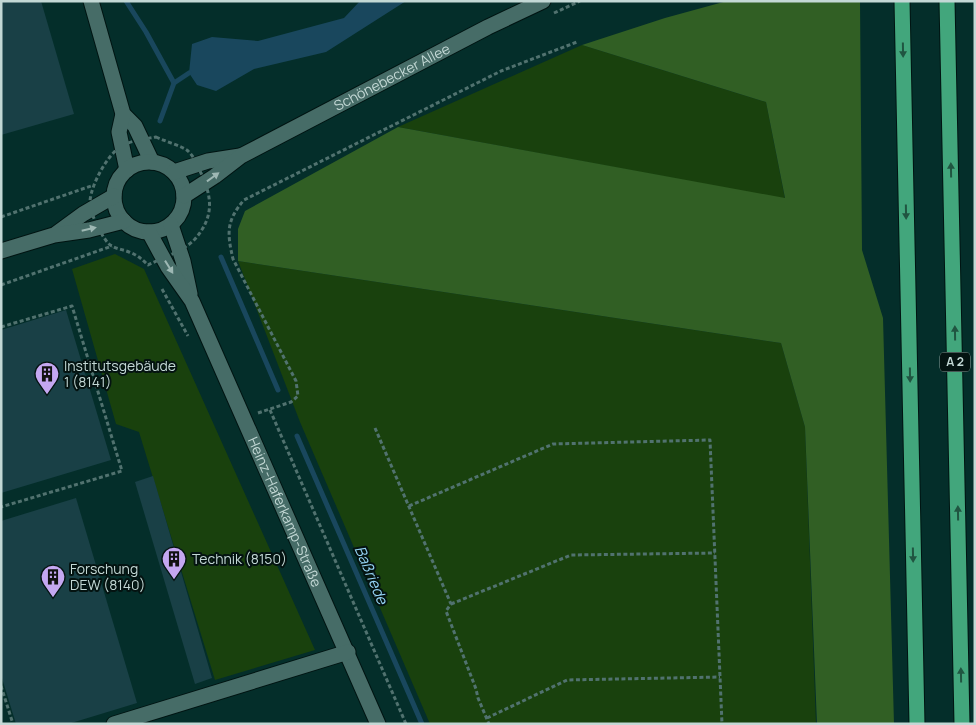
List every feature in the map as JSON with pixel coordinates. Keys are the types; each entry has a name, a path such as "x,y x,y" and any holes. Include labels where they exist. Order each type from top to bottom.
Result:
{"highway":[{"path":"902,1 917,724"},
{"name":"A 2","path":"948,1 962,724"}],"street":[{"path":"90,1 123,114 135,126 152,162"},
{"name":"Schönebecker Allee","path":"184,196 241,156 488,27 543,1"},
{"path":"123,114 119,132 127,170"},
{"name":"Schönebecker Allee","path":"174,172 208,161 241,156"},
{"path":"152,162 164,165 174,172 179,179 184,196 178,216 171,225 149,232 137,229 124,221 119,215 114,196 119,179 127,170 139,163 152,162"},
{"path":"54,235 82,214 114,196"},
{"path":"1,252 54,235 89,230 124,221"},
{"name":"Heinz-Haferkamp-Straße","path":"171,225 183,260 192,301"},
{"name":"Heinz-Haferkamp-Straße","path":"149,232 168,267 192,301 348,652 378,724"},
{"path":"114,724 348,652"}],"path":[{"path":"244,417 292,402 298,396 296,381 233,259 228,227 234,212 244,200 501,71 577,42"},
{"path":"1,217 95,185 110,155 122,146"},
{"path":"194,239 207,218 211,199"},
{"path":"1,285 112,246"},
{"path":"1,327 72,306 122,471 1,507"},
{"path":"270,410 406,724"},
{"path":"375,428 451,604"},
{"path":"409,506 553,444 710,440 722,724"},
{"path":"489,724 446,611 451,604 570,555 715,553"},
{"path":"487,718 567,680 720,677"},
{"path":"1,686 12,724"},
{"path":"1,700 6,703"}],"green space":[{"path":"727,1 860,1 862,250 883,318 894,724 817,724 805,427 781,343 238,261 238,229 245,211 398,127 785,198 766,102 582,45 665,18"},
{"path":"582,45 766,102 785,199 398,127"},
{"path":"115,254 144,269 315,650 215,680 139,432 116,424 72,269"},
{"path":"238,261 781,343 805,427 816,724 430,724 300,422"}],"water":[{"path":"360,1 406,1 326,52 254,69 216,91 197,85 189,73 192,44 212,37 258,41 344,18"}],"building":[{"path":"1,1 41,1 74,114 1,135"},
{"name":"Institutsgebäude 1 (8141)","path":"66,310 111,460 1,493 1,330"},
{"name":"Technik (8150)","path":"153,476 212,678 195,684 135,482"},
{"name":"Forschung DEW (8140)","path":"76,498 137,703 68,724 16,724 1,675 1,521"}],"waterway":[{"name":"Baßriede","path":"126,1 146,32 174,83 160,121"},
{"path":"174,83 189,73"},
{"name":"Baßriede","path":"221,257 278,390"},
{"name":"Baßriede","path":"297,436 422,724"}],"place":[{"name":"Institutsgebäude 1 (8141)","path":"47,395"},
{"name":"Technik (8150)","path":"174,580"},
{"name":"Forschung DEW (8140)","path":"53,598"}]}
